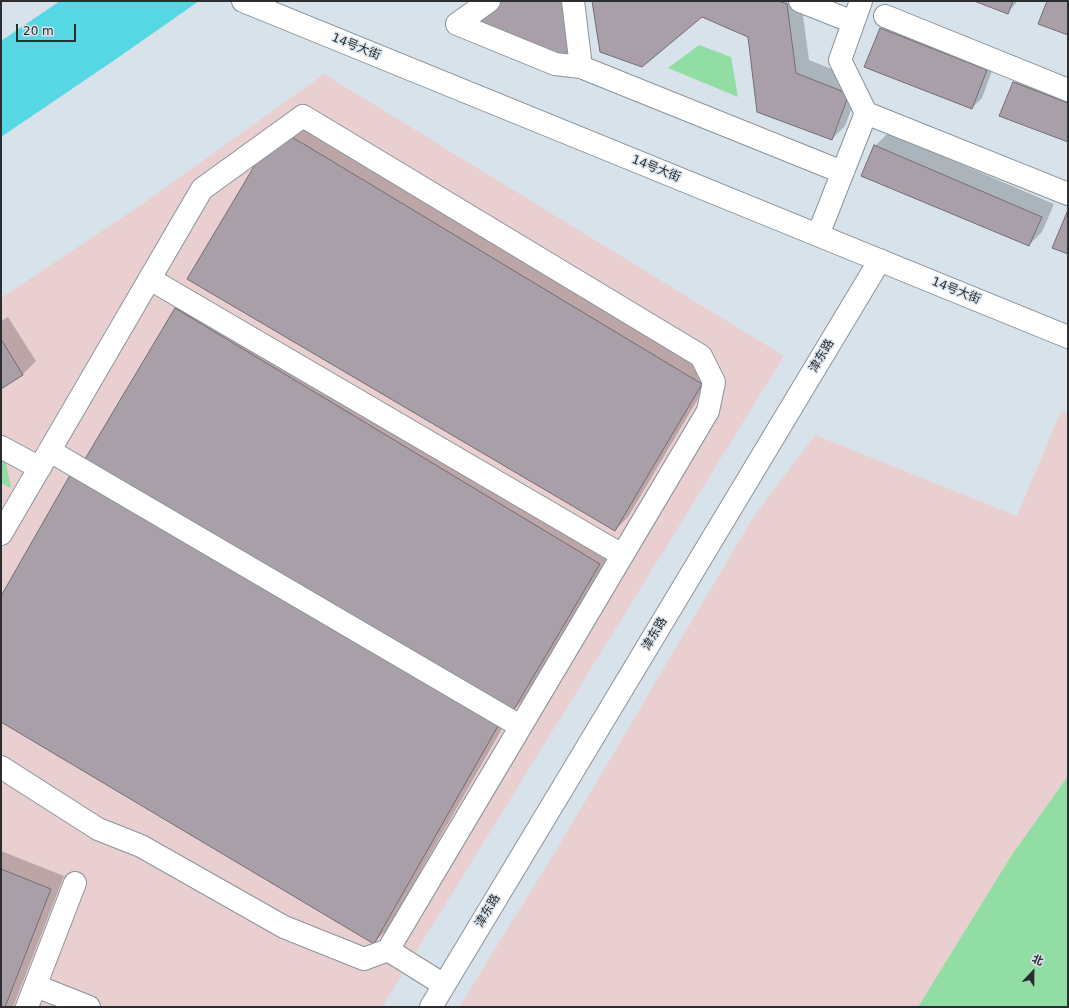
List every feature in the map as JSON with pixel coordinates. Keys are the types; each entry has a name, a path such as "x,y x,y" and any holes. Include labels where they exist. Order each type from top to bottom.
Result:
{"street":[{"name":"14号大街","path":"243,1 1068,337"},
{"path":"489,1 457,24 555,64 581,67 842,172"},
{"path":"573,1 581,67"},
{"path":"800,1 853,22"},
{"path":"861,1 840,60 866,113 1068,194"},
{"path":"885,16 1068,90"},
{"path":"818,235 866,113"},
{"path":"1,534 202,189 303,116 701,356 714,382 708,411 388,950 364,959 284,927 141,846 98,829 1,767"},
{"name":"津东路","path":"431,1007 880,260"},
{"path":"150,279 622,555"},
{"path":"1,447 45,459 520,726"},
{"path":"28,1007 75,884"},
{"path":"388,950 444,985"},
{"path":"36,986 89,1007"}],"shaded area":[{"path":"324,74 784,356 382,1007 1,1007 1,298 141,205"},
{"path":"1061,411 1068,414 1068,776 1011,856 918,1007 459,1007 557,849 752,519 815,435 1017,516"}],"green space":[{"path":"699,45 731,57 738,97 668,68"},
{"path":"1,447 3,449 11,488 1,483"},
{"path":"1068,776 1068,1007 918,1007 1011,856"}],"water":[{"path":"60,1 199,1 1,137 1,41"}],"building":[{"path":"499,1 566,1 568,50 562,56 481,24 482,16"},
{"path":"592,1 778,1 787,4 796,73 849,94 832,140 757,112 748,37 702,17 642,67 600,52"},
{"path":"974,1 1013,1 1008,14"},
{"path":"1047,1 1068,1 1068,35 1038,24"},
{"path":"880,28 987,70 972,109 864,67"},
{"path":"1013,82 1068,103 1068,142 999,116"},
{"path":"277,128 702,384 615,531 187,279"},
{"path":"874,145 1042,217 1029,246 861,176"},
{"path":"1068,210 1068,254 1052,248"},
{"path":"175,308 600,564 513,711 85,459"},
{"path":"1,339 23,375 1,389"},
{"path":"73,470 498,726 374,944 1,722 1,596"},
{"path":"1,869 51,889 5,1007 1,1007"}]}
